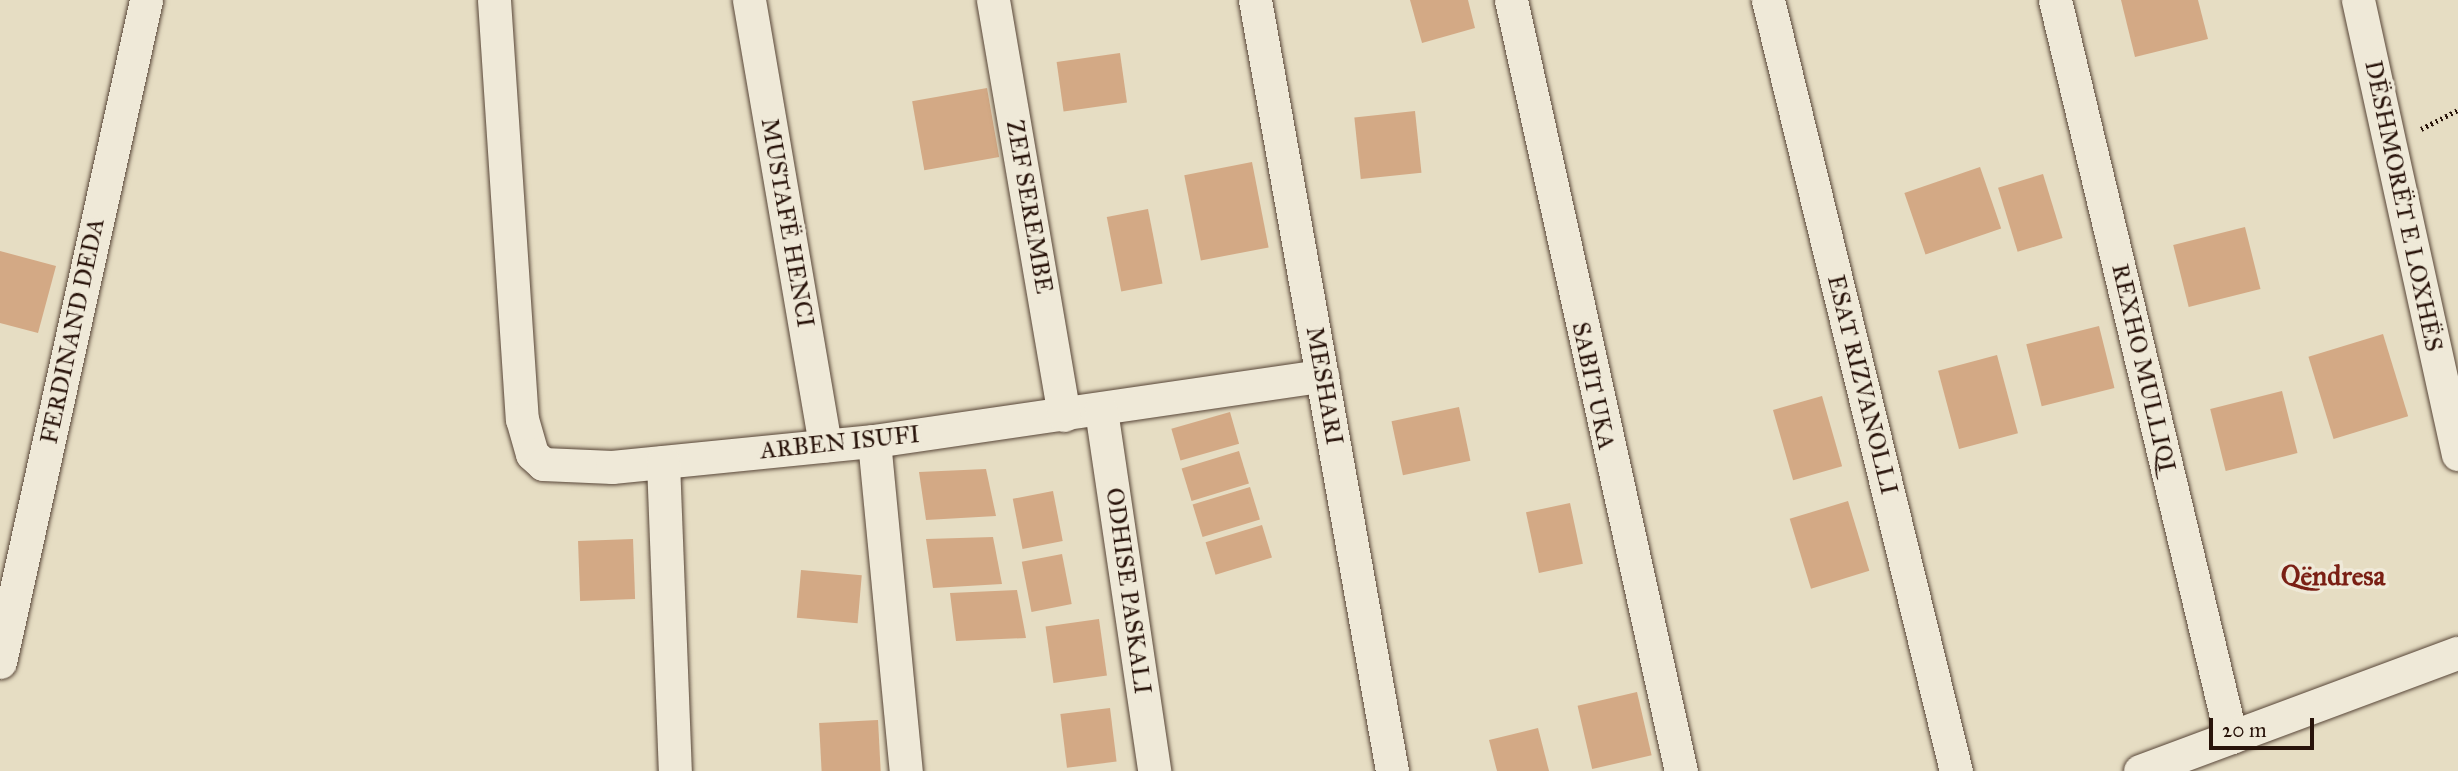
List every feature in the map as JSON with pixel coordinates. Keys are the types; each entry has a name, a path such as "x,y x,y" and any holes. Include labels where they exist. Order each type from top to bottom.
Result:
{"street":[{"name":"FERDINAND DEDA","path":"0,662 146,0"},
{"name":"ARBEN ISUFI","path":"494,0 505,217 526,438 543,464 663,462 874,441 1322,376"},
{"name":"MUSTAFË HENCI","path":"750,0 825,446"},
{"name":"ZEF SEREMBE","path":"993,0 1064,415"},
{"name":"MESHARI","path":"1255,0 1392,771"},
{"name":"SABIT UKA","path":"1511,0 1681,771"},
{"name":"ESAT RIZVANOLLI","path":"1768,0 1956,771"},
{"name":"REXHO MULLIQI","path":"2055,0 2231,737"},
{"name":"DËSHMORËT E LOXHËS","path":"2358,0 2458,454"},
{"name":"ODHISE PASKALI","path":"1101,410 1154,771"},
{"path":"874,441 906,771"},
{"path":"663,462 675,771"},
{"path":"2140,771 2458,653"}],"building":[{"path":"1410,0 1468,0 1475,28 1422,43"},
{"path":"2121,0 2198,0 2208,39 2135,57"},
{"path":"1120,53 1127,103 1064,111 1057,62"},
{"path":"987,88 999,157 924,170 912,101"},
{"path":"1415,111 1421,173 1361,179 1354,117"},
{"path":"1252,162 1269,247 1201,261 1184,175"},
{"path":"1980,167 2001,228 1926,255 1904,193"},
{"path":"2043,174 2063,238 2018,252 1998,188"},
{"path":"1148,209 1163,284 1121,292 1107,217"},
{"path":"2245,227 2260,289 2189,307 2173,245"},
{"path":"0,251 56,266 38,333 0,323"},
{"path":"2099,326 2114,388 2042,406 2026,344"},
{"path":"2383,334 2408,416 2334,439 2308,357"},
{"path":"1997,355 2018,433 1959,449 1938,371"},
{"path":"2282,391 2297,453 2226,471 2210,409"},
{"path":"1822,396 1842,466 1793,480 1773,410"},
{"path":"1459,407 1470,461 1403,475 1392,421"},
{"path":"1230,412 1239,444 1180,461 1171,429"},
{"path":"1239,451 1249,484 1192,501 1182,469"},
{"path":"986,469 996,516 926,520 919,472"},
{"path":"1250,487 1260,520 1203,537 1193,505"},
{"path":"1053,491 1063,541 1022,549 1013,499"},
{"path":"1848,501 1869,571 1811,589 1790,519"},
{"path":"1570,503 1583,564 1539,573 1526,512"},
{"path":"1262,525 1272,558 1216,575 1206,542"},
{"path":"993,537 1002,584 933,588 926,539"},
{"path":"633,539 635,599 580,601 578,541"},
{"path":"1062,554 1072,604 1031,612 1022,562"},
{"path":"801,570 862,575 858,623 797,618"},
{"path":"1017,590 1026,638 956,641 950,593"},
{"path":"1099,619 1107,675 1053,683 1046,627"},
{"path":"1637,692 1652,755 1592,769 1578,706"},
{"path":"1110,708 1117,762 1067,768 1060,714"},
{"path":"878,720 881,771 822,771 819,723"},
{"path":"1538,728 1549,771 1497,771 1489,740"}],"district":[{"name":"Qëndresa","path":"2333,576"}]}
